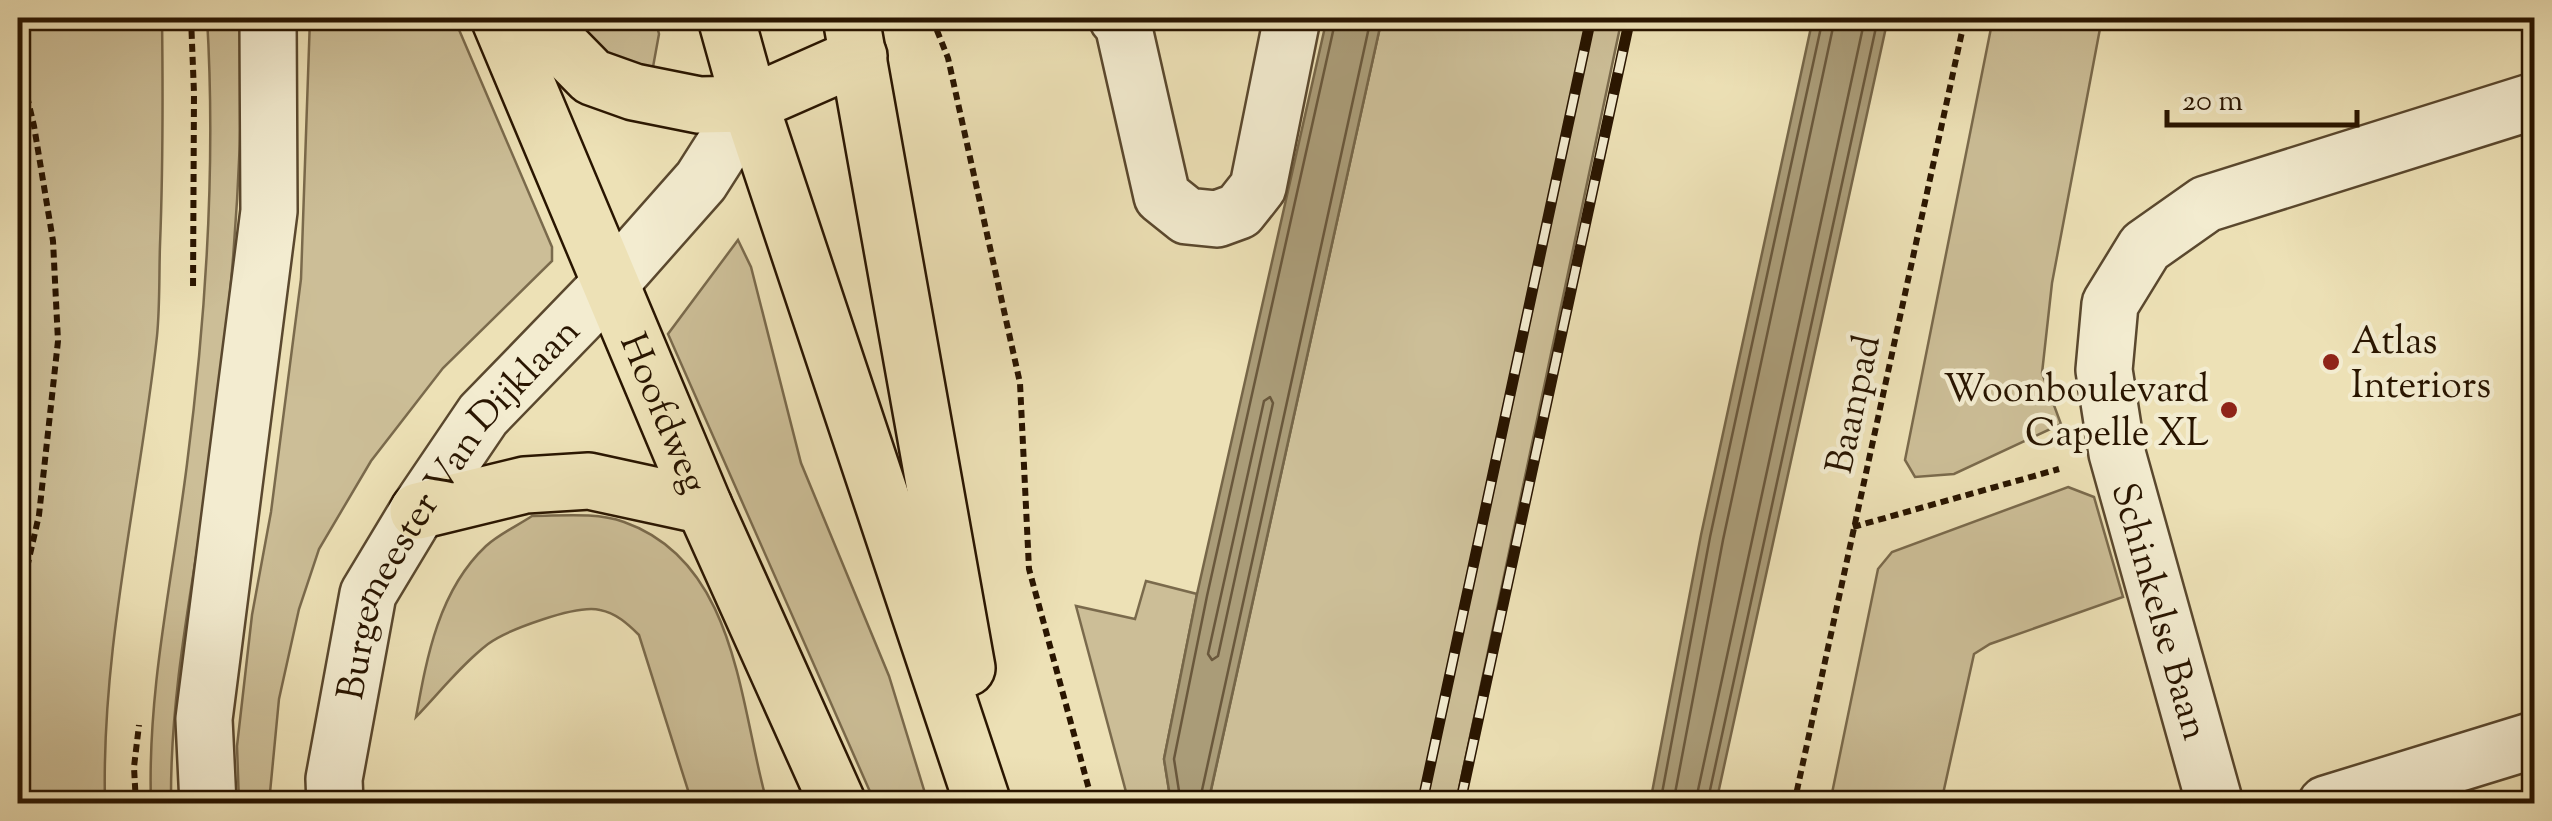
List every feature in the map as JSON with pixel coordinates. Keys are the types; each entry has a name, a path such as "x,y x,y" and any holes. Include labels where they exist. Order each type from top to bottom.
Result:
{"main road":[{"name":"Hoofdweg","path":"499,18 704,506 838,804"},
{"path":"534,18 592,77 634,92 699,105 750,104 855,37 991,804"},
{"path":"726,18 750,104 983,804"},
{"path":"418,512 524,485 589,481 704,506"}],"street":[{"path":"208,804 204,719 270,211 268,18"},
{"path":"1117,18 1122,20 1162,196 1187,216 1218,219 1239,211 1258,187 1292,18"},
{"name":"Schinkelse Baan","path":"2215,804 2117,453 2104,370 2110,304 2145,247 2206,204 2534,101"},
{"name":"Burgemeester Van Dijklaan","path":"336,804 334,779 368,594 484,415 609,285 701,181 750,104"},
{"path":"2326,804 2534,740"}],"path":[{"path":"192,18 193,303"},
{"path":"932,18 948,58 1020,383 1029,569 1093,804"},
{"name":"Baanpad","path":"1794,804 1965,18"},
{"path":"18,58 34,126 52,240 58,341 39,515 18,608"},
{"path":"1853,527 2117,453"},
{"path":"136,804 134,766 141,710"}],"shaded area":[{"path":"18,18 162,18 158,325 115,628 105,745 105,803 18,803"},
{"path":"207,18 242,18 234,253 215,428 178,684 171,803 151,804 157,676 187,464 204,297 210,185"},
{"path":"310,18 454,18 552,247 552,261 443,368 371,461 319,549 299,609 279,699 269,803 239,803 237,746 252,615 271,512 301,279"},
{"path":"563,18 655,18 659,34 651,78 604,64"},
{"path":"1382,18 1622,18 1456,803 1208,804"},
{"path":"1993,18 2102,18 2052,283 2042,373 2061,424 1954,474 1915,477 1905,460"},
{"path":"738,240 751,267 801,463 889,676 928,803 875,803 668,334"},
{"path":"2068,487 2094,497 2123,597 1990,644 1974,654 1941,803 1830,803 1878,569 1892,552"},
{"path":"532,516 590,516 624,522 661,541 689,567 711,600 726,637 765,795 750,800 751,803 692,803 639,635 616,616 600,610 559,614 497,638 469,660 416,717 438,625 457,583 486,546"},
{"path":"1146,581 1197,594 1164,759 1171,803 1129,803 1076,606 1135,619"}],"water":[{"path":"1327,18 1382,18 1208,803 1171,803 1164,759 1197,594"},
{"path":"1813,18 1888,18 1716,803 1650,803 1701,535"}],"railway":[{"path":"1422,804 1591,18"},
{"path":"1460,804 1630,18"}],"place":[{"name":"Atlas Interiors","path":"2331,362"},
{"name":"Woonboulevard Capelle XL","path":"2229,410"}]}
